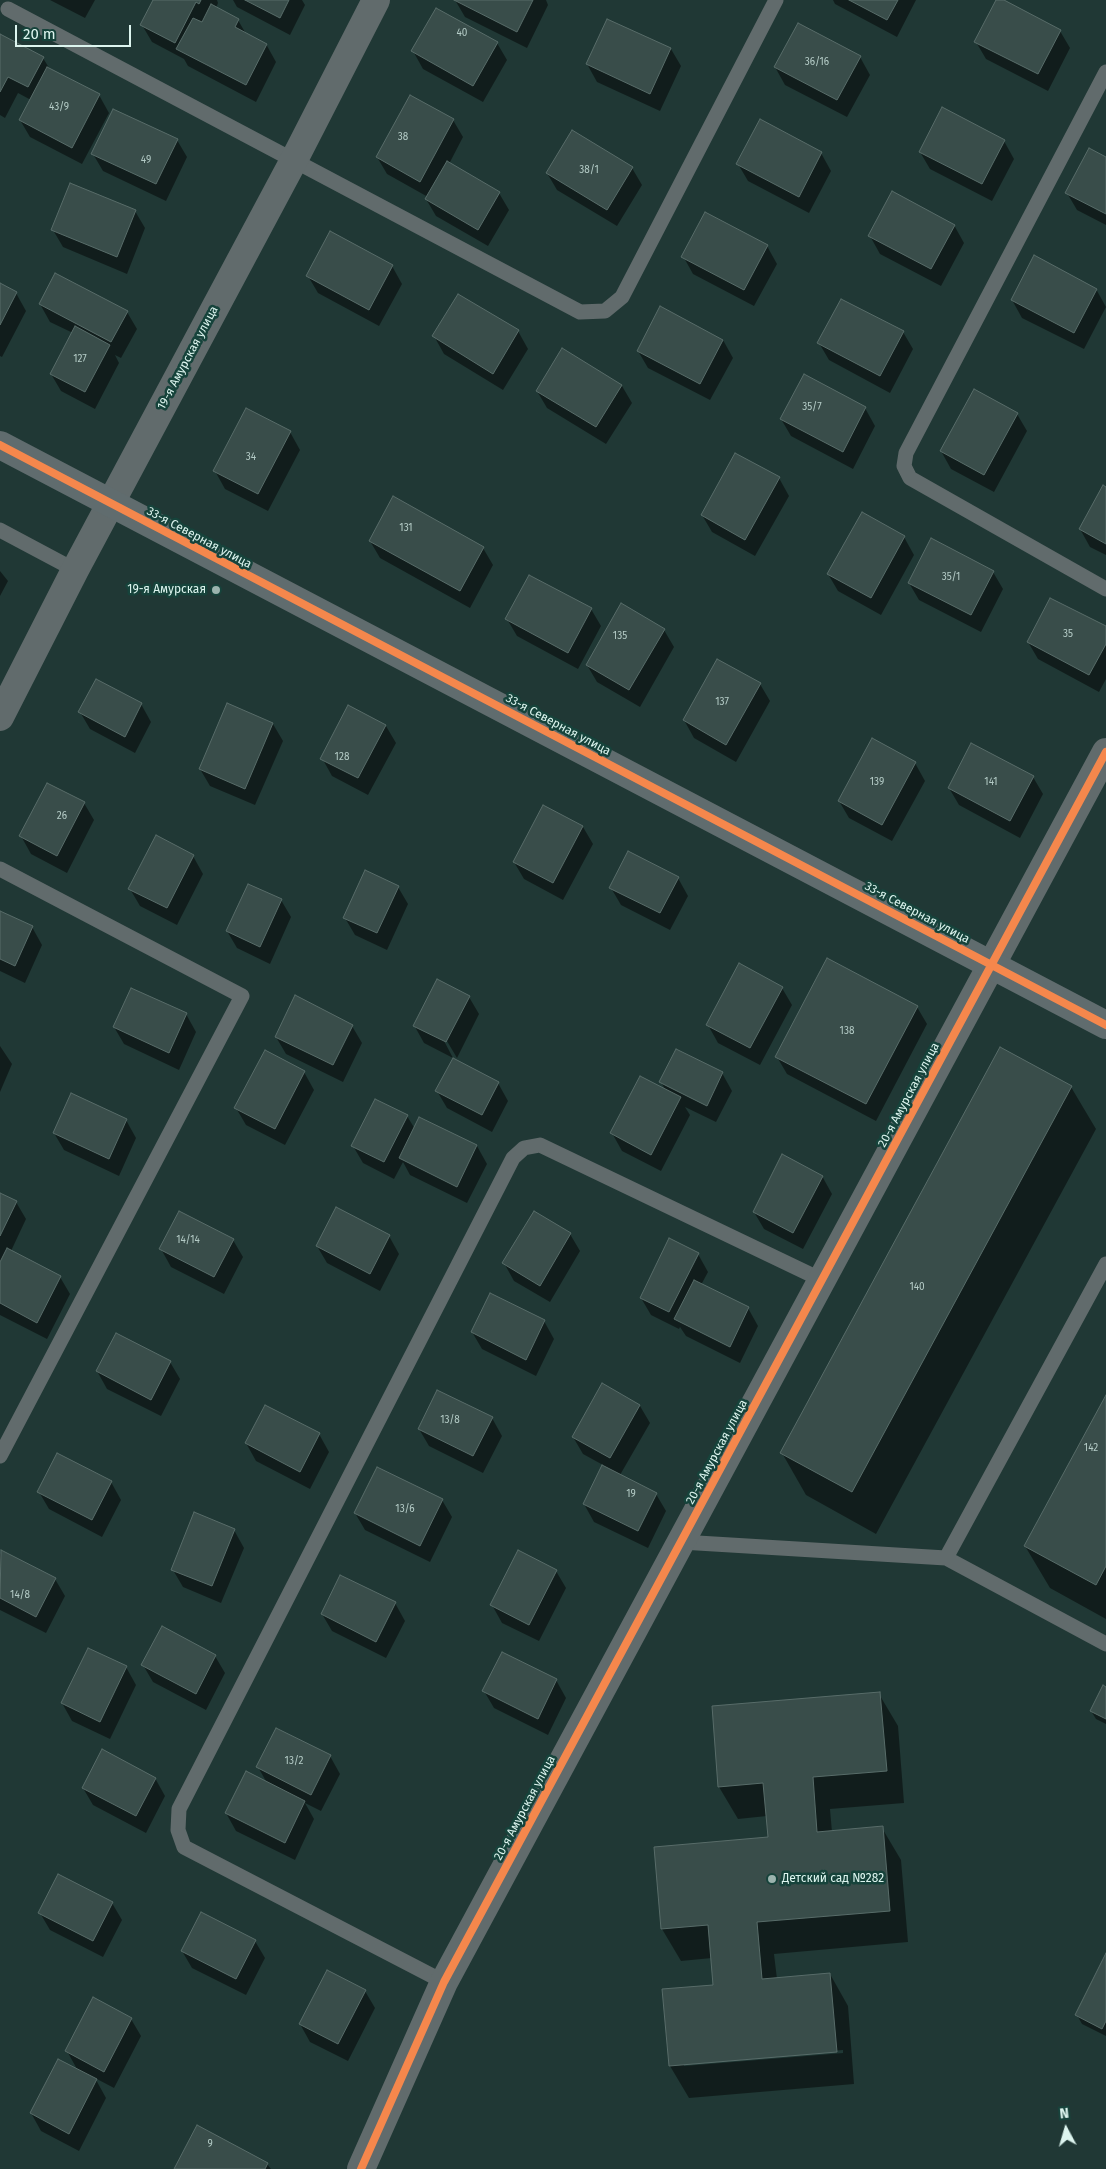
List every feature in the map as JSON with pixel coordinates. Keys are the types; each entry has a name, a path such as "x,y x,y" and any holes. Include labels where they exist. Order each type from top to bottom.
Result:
{"street":[{"name":"19-я Амурская улица","path":"0,716 75,570 294,160 376,0"},
{"name":"33-я Северная улица","path":"0,445 1106,1026"},
{"name":"20-я Амурская улица","path":"361,2169 444,1982 1106,752"}],"lane":[{"path":"8,9 580,312 605,311 622,297 776,0"},
{"path":"1106,72 906,453 904,466 910,478 1106,589"},
{"path":"0,530 75,570"},
{"path":"0,870 242,996 0,1456"},
{"path":"444,1982 184,1847 178,1830 180,1809 512,1158 524,1148 540,1145 822,1280"},
{"path":"946,1558 1106,1264"},
{"path":"681,1542 946,1558 1106,1644"}],"building":[{"path":"153,0 201,0 199,4 196,2 175,43 140,25"},
{"path":"245,0 289,0 280,18"},
{"path":"454,0 533,0 517,32"},
{"path":"849,0 898,0 887,20"},
{"path":"996,0 1004,0 1061,30 1038,74 974,42"},
{"path":"211,4 239,19 235,27 267,44 246,85 176,49 193,18 202,22"},
{"path":"436,8 498,42 473,86 411,51"},
{"path":"607,19 671,48 650,94 586,64"},
{"path":"798,23 861,56 837,100 774,67"},
{"path":"0,34 44,57 28,87 8,77 0,92"},
{"path":"47,67 100,94 72,148 19,120"},
{"path":"410,95 454,119 420,182 376,157"},
{"path":"942,107 1005,140 982,184 919,152"},
{"path":"113,109 178,139 156,184 91,154"},
{"path":"760,119 822,152 799,197 736,164"},
{"path":"572,130 633,167 607,210 546,173"},
{"path":"1089,148 1106,157 1106,214 1065,193"},
{"path":"447,161 500,192 478,230 425,199"},
{"path":"70,183 136,210 117,257 51,230"},
{"path":"892,191 955,225 931,269 868,236"},
{"path":"705,212 768,245 744,290 681,257"},
{"path":"330,231 393,265 369,310 306,276"},
{"path":"1034,255 1097,289 1074,333 1011,300"},
{"path":"55,273 128,311 111,342 39,304"},
{"path":"0,283 17,292 0,325"},
{"path":"458,294 519,330 493,374 432,336"},
{"path":"841,299 904,331 880,376 817,343"},
{"path":"660,306 723,340 700,384 637,351"},
{"path":"75,326 110,345 85,392 50,374"},
{"path":"562,348 622,385 596,427 536,391"},
{"path":"804,374 866,407 843,452 780,419"},
{"path":"974,389 1018,413 984,475 940,451"},
{"path":"246,408 291,431 258,494 213,471"},
{"path":"735,453 780,477 745,540 701,515"},
{"path":"1103,485 1106,487 1106,544 1079,529"},
{"path":"393,496 484,547 460,591 369,541"},
{"path":"862,512 905,536 871,598 827,574"},
{"path":"931,538 994,571 971,615 908,583"},
{"path":"529,575 592,608 568,653 505,619"},
{"path":"1050,598 1106,626 1106,644 1089,675 1027,642"},
{"path":"621,603 665,629 629,690 586,665"},
{"path":"717,659 761,683 726,745 683,720"},
{"path":"96,679 142,703 125,737 78,712"},
{"path":"227,703 273,723 245,789 199,769"},
{"path":"348,705 386,725 358,778 320,759"},
{"path":"872,738 916,762 882,825 838,801"},
{"path":"971,743 1034,776 1010,821 948,788"},
{"path":"47,783 85,802 57,856 19,836"},
{"path":"543,805 583,826 553,883 513,862"},
{"path":"156,835 194,855 167,908 128,889"},
{"path":"628,851 679,877 660,913 609,888"},
{"path":"365,870 399,886 377,933 343,918"},
{"path":"248,884 282,899 260,947 226,931"},
{"path":"0,911 33,926 15,966 0,959"},
{"path":"827,958 918,1006 866,1104 775,1057"},
{"path":"739,963 783,987 750,1048 706,1025"},
{"path":"437,979 470,996 446,1042 413,1026"},
{"path":"131,988 187,1013 169,1053 113,1027"},
{"path":"295,995 353,1025 333,1065 275,1037"},
{"path":"1000,1047 1072,1086 852,1492 780,1453"},
{"path":"676,1049 723,1072 707,1106 659,1082"},
{"path":"265,1050 305,1071 275,1129 234,1108"},
{"path":"453,1058 499,1082 482,1115 435,1091"},
{"path":"640,1076 681,1097 651,1155 610,1133"},
{"path":"71,1093 127,1119 109,1159 53,1133"},
{"path":"375,1099 408,1115 384,1162 351,1146"},
{"path":"419,1117 477,1145 457,1187 399,1158"},
{"path":"782,1154 823,1176 793,1233 753,1212"},
{"path":"0,1193 17,1201 0,1236"},
{"path":"336,1207 390,1235 370,1274 316,1246"},
{"path":"179,1211 234,1239 214,1277 159,1249"},
{"path":"534,1211 571,1233 540,1286 502,1263"},
{"path":"669,1238 699,1253 669,1312 640,1298"},
{"path":"7,1248 61,1276 37,1323 0,1303 0,1262"},
{"path":"694,1280 749,1307 730,1347 674,1319"},
{"path":"490,1293 545,1320 526,1360 471,1332"},
{"path":"116,1333 171,1361 151,1400 96,1371"},
{"path":"602,1383 640,1405 610,1458 572,1437"},
{"path":"437,1390 493,1417 473,1456 418,1429"},
{"path":"1106,1395 1106,1566 1096,1585 1024,1546"},
{"path":"265,1405 320,1433 300,1472 245,1443"},
{"path":"57,1453 112,1481 92,1520 37,1492"},
{"path":"602,1465 657,1493 638,1531 583,1504"},
{"path":"377,1467 443,1499 420,1546 354,1513"},
{"path":"194,1512 235,1529 212,1586 171,1570"},
{"path":"1,1550 56,1578 36,1617 0,1598"},
{"path":"518,1550 557,1570 529,1625 490,1605"},
{"path":"340,1575 396,1602 376,1642 321,1614"},
{"path":"162,1626 216,1655 196,1694 141,1665"},
{"path":"88,1648 127,1666 100,1722 61,1703"},
{"path":"502,1652 557,1679 538,1719 482,1691"},
{"path":"1103,1685 1106,1687 1106,1719 1090,1711"},
{"name":"Детский сад №282","path":"880,1692 887,1771 813,1777 817,1832 883,1826 890,1911 757,1922 762,1979 830,1973 837,2052 669,2066 662,1989 713,1985 708,1925 661,1929 654,1847 768,1837 763,1783 718,1787 712,1706"},
{"path":"276,1728 331,1755 311,1795 256,1767"},
{"path":"102,1749 156,1778 136,1816 82,1788"},
{"path":"246,1771 305,1801 285,1843 225,1813"},
{"path":"58,1874 113,1902 93,1941 38,1913"},
{"path":"201,1912 256,1940 236,1979 181,1951"},
{"path":"1106,1953 1106,2021 1102,2029 1075,2015"},
{"path":"327,1970 366,1990 338,2044 299,2024"},
{"path":"93,1997 132,2018 104,2072 65,2051"},
{"path":"58,2059 97,2079 69,2134 30,2113"},
{"path":"197,2125 268,2163 265,2169 174,2169"}],"cycle path":[{"path":"0,445 1106,1025"},
{"path":"361,2169 444,1982 1106,752"}],"place":[{"name":"19-я Амурская","path":"216,590"},
{"name":"Детский сад №282","path":"772,1879"}]}
